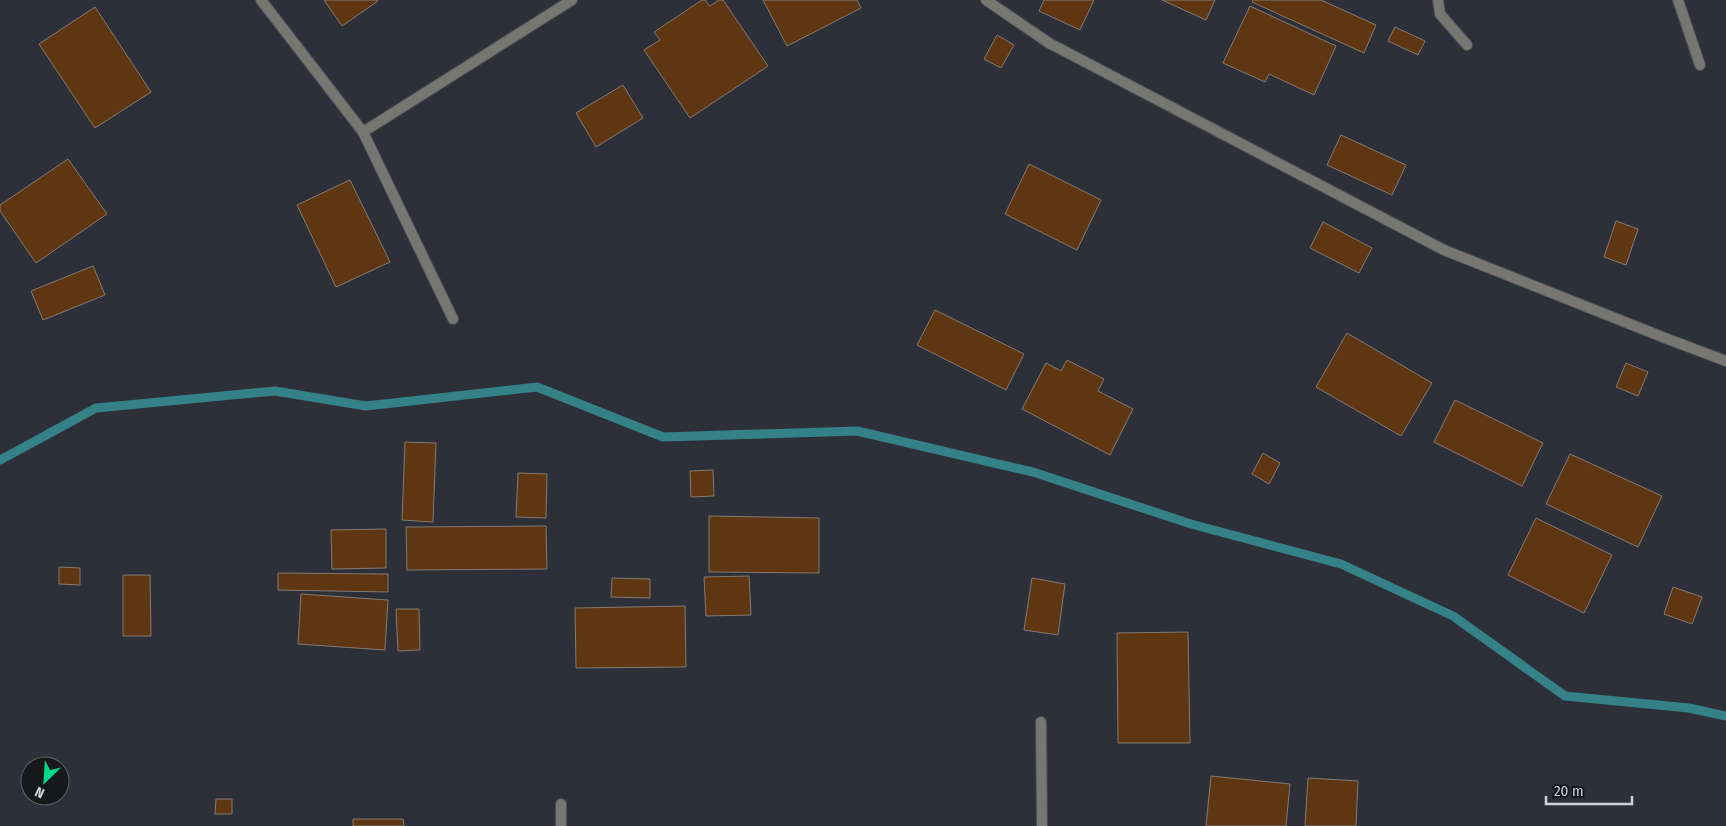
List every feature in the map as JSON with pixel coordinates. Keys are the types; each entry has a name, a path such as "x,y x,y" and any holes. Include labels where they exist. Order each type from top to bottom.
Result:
{"street":[{"path":"261,0 363,132 453,319"},
{"path":"363,132 572,0"},
{"path":"986,0 1049,44 1444,250 1726,361"},
{"path":"1438,0 1440,14 1466,45"},
{"path":"1678,0 1700,65"},
{"path":"1041,722 1042,826"},
{"path":"561,804 561,826"}],"building":[{"path":"324,0 377,0 378,1 342,26"},
{"path":"702,0 705,0 710,6 719,0 723,0 768,66 690,118 644,50 660,40 654,32"},
{"path":"763,0 857,0 861,8 787,46"},
{"path":"1044,0 1094,0 1080,30 1039,11"},
{"path":"1162,0 1215,0 1206,20"},
{"path":"1253,0 1321,0 1376,25 1364,53 1252,2"},
{"path":"1250,6 1336,46 1314,95 1269,74 1265,82 1223,63"},
{"path":"95,7 151,92 95,128 39,44"},
{"path":"1395,27 1425,41 1418,55 1388,41"},
{"path":"997,35 1014,45 1001,68 984,59"},
{"path":"623,85 643,118 596,147 576,113"},
{"path":"1341,135 1406,165 1392,195 1327,165"},
{"path":"68,159 107,214 36,263 0,211 0,205"},
{"path":"1029,164 1101,200 1077,250 1005,214"},
{"path":"350,180 390,262 336,287 297,205"},
{"path":"1616,221 1638,229 1626,265 1604,257"},
{"path":"1323,222 1372,248 1359,273 1310,248"},
{"path":"93,266 105,295 43,320 31,291"},
{"path":"935,310 1024,354 1006,390 917,345"},
{"path":"1347,333 1432,383 1401,436 1316,387"},
{"path":"1067,360 1104,379 1098,391 1133,409 1110,455 1022,409 1046,363 1061,371"},
{"path":"1626,363 1648,372 1638,396 1616,387"},
{"path":"1455,400 1543,443 1522,486 1434,442"},
{"path":"405,442 436,443 433,522 402,520"},
{"path":"1263,453 1280,463 1269,484 1252,474"},
{"path":"1570,454 1662,496 1638,547 1546,504"},
{"path":"713,470 714,496 691,497 690,471"},
{"path":"518,473 547,474 546,518 516,517"},
{"path":"709,516 819,518 819,573 709,572"},
{"path":"1536,518 1612,555 1584,613 1508,575"},
{"path":"546,526 547,569 407,570 406,527"},
{"path":"386,529 386,568 332,569 331,530"},
{"path":"59,567 80,568 80,585 59,584"},
{"path":"278,573 388,574 388,592 278,590"},
{"path":"123,575 150,575 151,636 123,636"},
{"path":"749,576 751,615 706,616 704,577"},
{"path":"612,578 650,579 650,598 611,597"},
{"path":"1032,578 1065,584 1058,635 1024,630"},
{"path":"1673,587 1702,597 1692,624 1664,614"},
{"path":"301,594 388,600 385,650 298,644"},
{"path":"685,606 686,667 576,668 575,608"},
{"path":"396,609 419,609 420,650 398,651"},
{"path":"1188,632 1190,743 1118,743 1117,633"},
{"path":"1211,776 1290,784 1286,826 1206,826"},
{"path":"1308,778 1358,781 1356,826 1305,826"},
{"path":"216,799 232,799 232,814 215,814"},
{"path":"353,819 403,819 404,826 353,826"}],"waterway":[{"path":"0,460 96,408 275,391 366,406 537,387 663,437 857,431 1033,472 1191,524 1341,564 1453,616 1565,696 1689,708 1726,716"}]}
